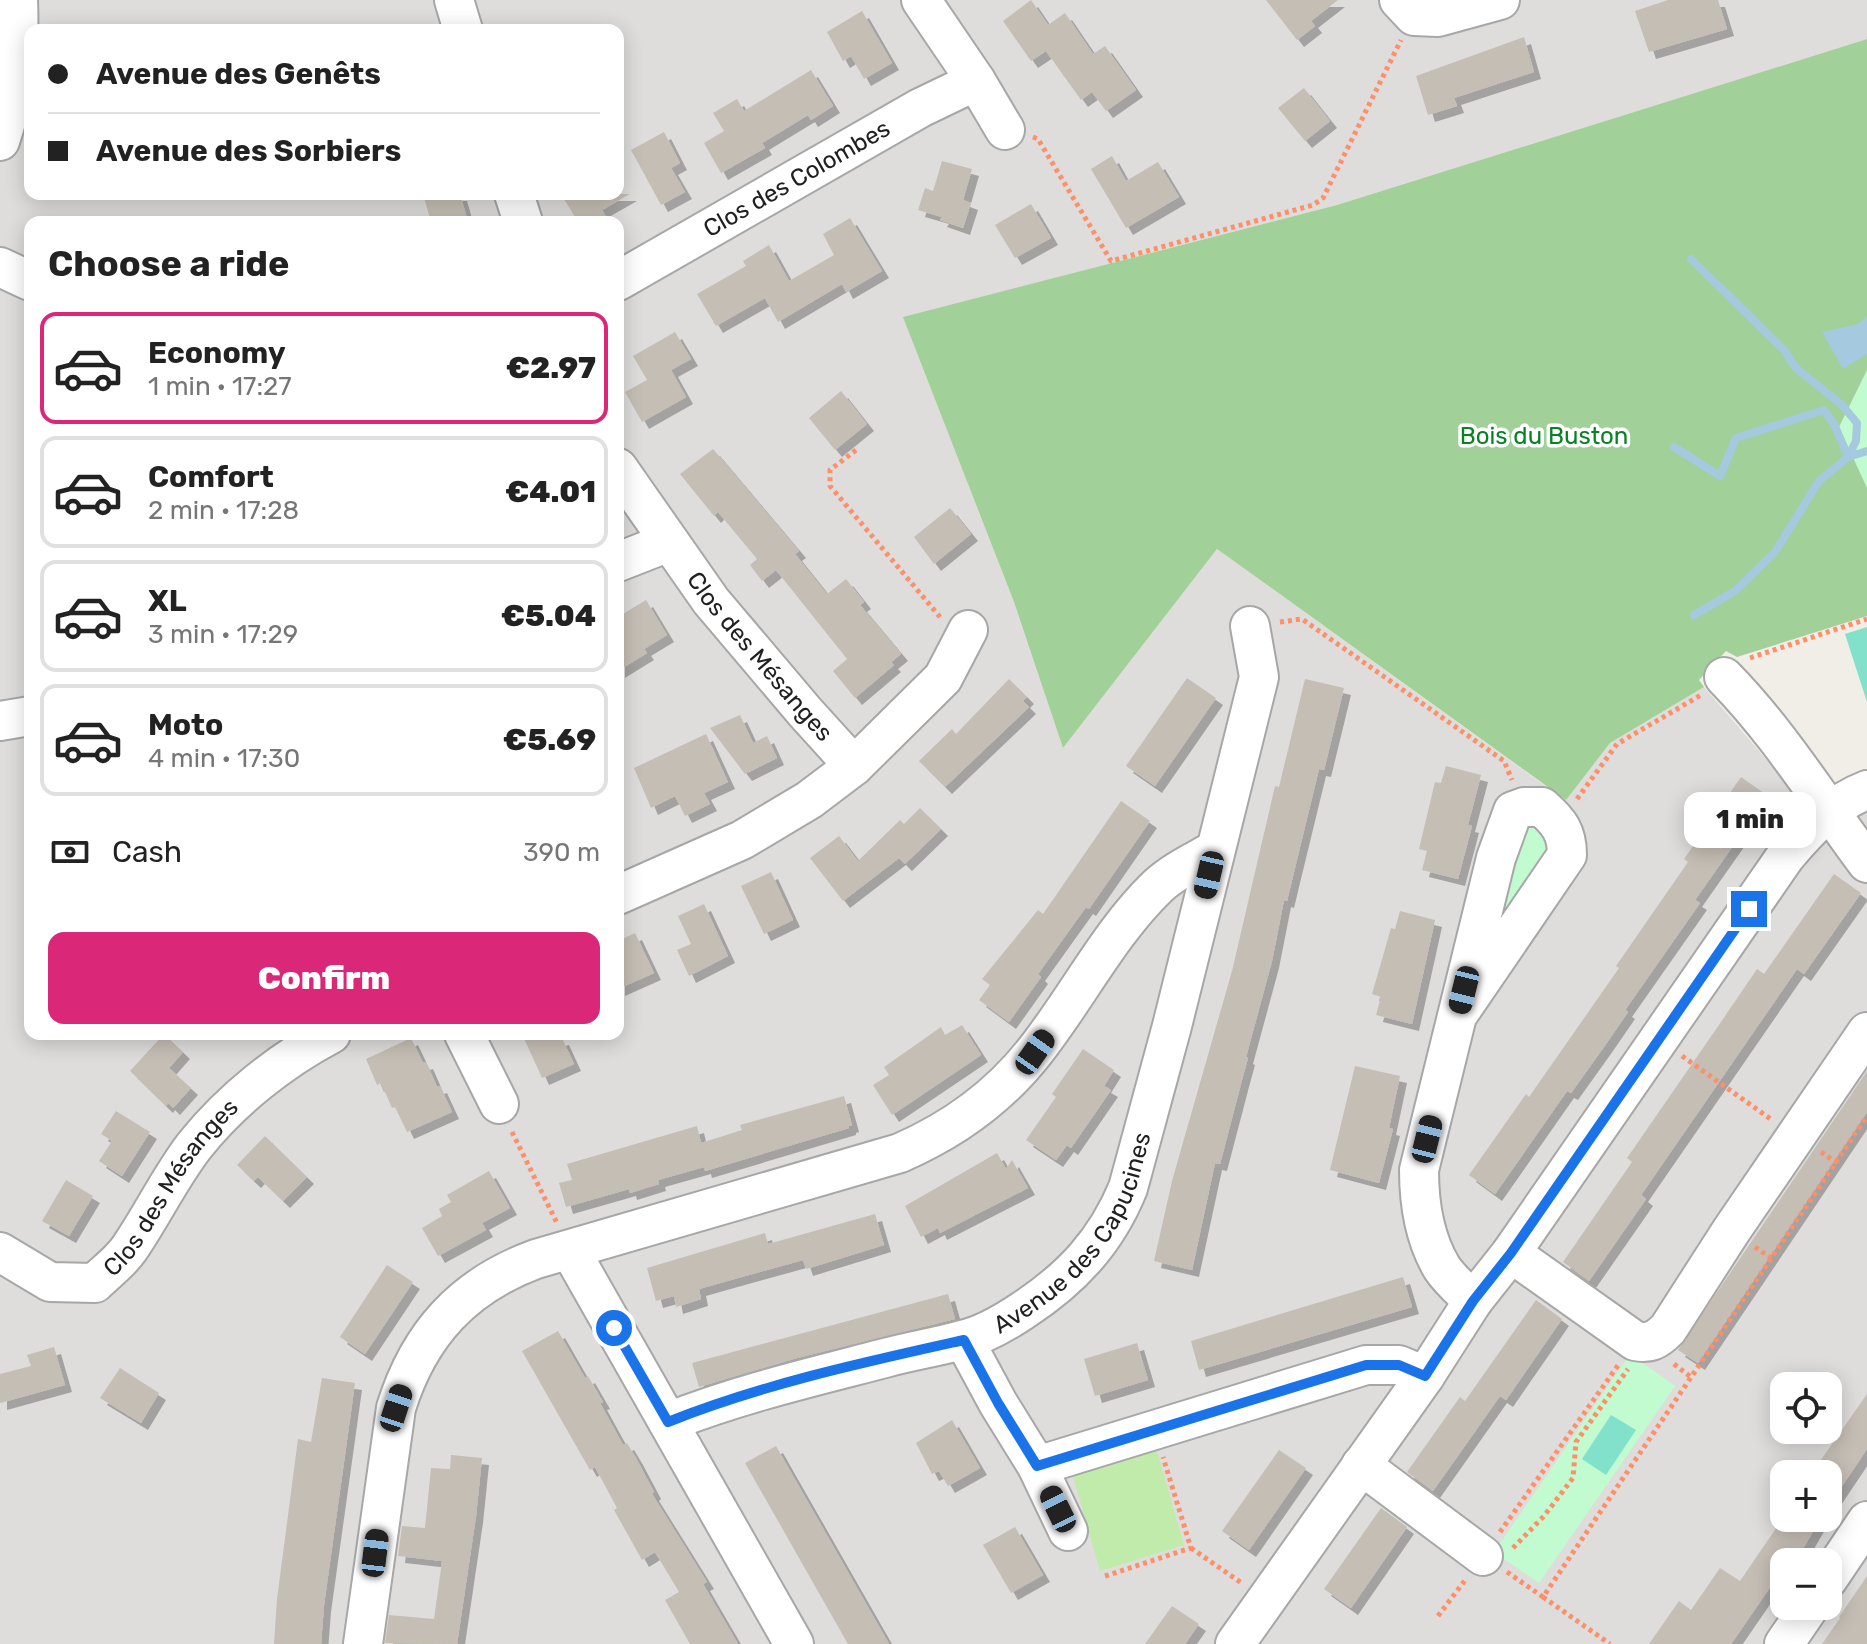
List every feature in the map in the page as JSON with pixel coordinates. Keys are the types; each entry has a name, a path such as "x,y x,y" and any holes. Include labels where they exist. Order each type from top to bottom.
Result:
{"street":[{"path":"454,0 461,24"},
{"path":"921,0 1005,130"},
{"path":"1407,8 1438,17 1500,0"},
{"path":"0,141 11,110 12,24"},
{"name":"Clos des Colombes","path":"624,278 920,108 976,81"},
{"path":"0,267 24,278"},
{"name":"Clos des Mésanges","path":"624,477 711,601 854,766"},
{"path":"624,560 669,542"},
{"name":"Avenue des Capucines","path":"668,1422 716,1403 989,1331 1061,1283 1094,1249 1120,1208 1150,1112 1259,677 1250,626"},
{"path":"624,892 742,840 809,800 854,766 943,678 964,636"},
{"path":"1722,678 1753,707 1867,863"},
{"path":"0,721 24,717"},
{"path":"1235,1644 1785,857 1808,829 1829,812 1867,790"},
{"path":"1457,1016 1567,855 1567,836 1558,821 1542,807 1524,807 1513,811 1496,858 1457,1016 1419,1170 1419,1203 1427,1235 1443,1270 1473,1301"},
{"path":"363,1644 391,1431 403,1386 433,1330 482,1285 505,1271 900,1153 943,1131 979,1108 1035,1052 1115,937 1160,884 1215,850"},
{"path":"1511,1253 1640,1342 1657,1340 1668,1329 1867,1032"},
{"name":"Clos des Mésanges","path":"0,1252 50,1282 95,1283 127,1252 194,1147 217,1121 250,1088 320,1040"},
{"path":"467,1040 504,1114"},
{"path":"570,1250 794,1644"},
{"path":"964,1340 1037,1466 1068,1531"},
{"path":"1037,1466 1366,1365 1399,1365 1425,1376"},
{"path":"1361,1465 1492,1562"},
{"path":"1842,1558 1867,1521"},
{"path":"1784,1644 1800,1620"}],"path":[{"path":"1005,130 1038,139 1111,261 1313,205 1323,198 1407,8"},
{"path":"856,450 830,470 830,486 964,636"},
{"path":"1250,626 1302,619 1504,761 1524,807"},
{"path":"1571,807 1617,744 1722,678 1867,619"},
{"path":"1659,1040 1797,1137"},
{"path":"504,1114 551,1211"},
{"path":"1543,1597 1867,1116"},
{"path":"1492,1562 1513,1548 1544,1516 1573,1478 1576,1442 1640,1342"},
{"path":"1438,1616 1492,1562 1640,1342"},
{"path":"1160,1428 1161,1451 1191,1548 1250,1588"},
{"path":"1105,1576 1191,1548"},
{"path":"1492,1562 1610,1644"}],"shaded area":[{"path":"0,0 1867,0 1867,39 1337,205 904,317 1014,602 1063,748 1217,549 1565,800 1610,743 1704,687 1818,820 1867,806 1867,1644 0,1644"}],"green space":[{"name":"Bois du Buston","path":"1867,39 1867,616 1737,657 1726,651 1699,680 1704,687 1610,743 1566,800 1217,549 1063,748 1014,602 903,317 1337,205"},
{"path":"1867,370 1867,488 1839,427"},
{"path":"1867,627 1867,702 1845,634"},
{"path":"1537,825 1552,846 1487,947 1519,841 1526,829"},
{"path":"1630,1354 1675,1386 1539,1583 1494,1552"},
{"path":"1611,1415 1636,1430 1606,1475 1582,1459"},
{"path":"1155,1444 1184,1545 1100,1571 1071,1469"}],"water":[{"path":"1867,316 1867,354 1843,369 1822,332 1858,324"}],"building":[{"path":"1031,0 1048,25 1065,13 1093,54 1105,46 1136,90 1106,111 1092,92 1081,100 1046,51 1031,61 1003,21"},
{"path":"1266,0 1338,0 1311,21 1315,26 1297,40"},
{"path":"1668,0 1718,0 1727,29 1649,52 1635,11"},
{"path":"862,11 892,63 864,79 851,56 843,61 827,32"},
{"path":"1524,37 1534,72 1454,98 1457,106 1428,115 1416,76"},
{"path":"811,70 833,106 811,120 808,115 762,143 765,148 721,173 704,143 724,131 713,113 737,99 744,111"},
{"path":"1304,88 1330,121 1305,141 1278,108"},
{"path":"664,132 680,163 671,168 685,192 661,205 631,150"},
{"path":"1112,156 1126,181 1158,162 1179,197 1126,228 1091,169"},
{"path":"942,161 972,169 963,200 971,203 963,228 940,220 942,217 918,210 925,188 933,191"},
{"path":"425,200 462,200 466,216 429,216"},
{"path":"565,200 620,200 602,210 606,216 574,216"},
{"path":"1031,204 1051,238 1015,258 995,225"},
{"path":"850,218 882,271 846,292 842,284 778,322 765,298 716,326 697,294 746,266 743,261 769,245 789,281 834,255 823,234"},
{"path":"675,332 691,359 671,370 686,397 642,422 625,392 647,380 633,356"},
{"path":"841,391 867,424 835,450 809,418"},
{"path":"713,449 799,551 795,554 827,594 846,579 864,602 860,605 901,654 891,662 894,665 855,698 833,671 847,659 776,570 762,581 750,565 757,559 718,512 714,516 680,474"},
{"path":"950,508 971,534 934,564 914,537"},
{"path":"646,600 667,635 644,649 647,653 624,667 624,613"},
{"path":"1187,678 1216,698 1155,786 1126,766"},
{"path":"1009,679 1027,697 1023,701 1029,707 945,787 919,761 952,729 956,734"},
{"path":"1305,679 1344,688 1324,770 1319,769 1287,901 1284,900 1272,961 1220,1164 1215,1163 1192,1270 1154,1261 1172,1181 1232,971 1275,786 1279,787"},
{"path":"740,715 753,743 767,736 777,758 745,774 710,728"},
{"path":"706,734 728,782 704,793 710,804 685,816 675,796 651,808 634,768"},
{"path":"1446,766 1481,775 1458,879 1422,870 1427,851 1419,849 1435,782 1441,783"},
{"path":"1741,777 1768,796 1695,900 1700,903 1625,1010 1628,1012 1571,1093 1567,1091 1495,1194 1469,1175 1526,1094 1529,1097 1619,968 1616,966 1688,862 1684,859"},
{"path":"1121,801 1150,821 1089,909 1086,907 1038,974 1041,977 1009,1022 979,1000 990,985 982,979 1038,910 1043,914"},
{"path":"920,808 941,829 905,864 899,858 843,901 810,858 839,836 858,861 900,820 904,824"},
{"path":"771,872 793,920 764,934 741,886"},
{"path":"1834,874 1861,893 1804,974 1797,969 1641,1195 1646,1199 1589,1281 1563,1262 1632,1162 1627,1158 1757,969 1764,974"},
{"path":"704,904 728,956 689,976 677,950 691,944 678,916"},
{"path":"1400,911 1435,920 1412,1024 1376,1015 1381,997 1372,994 1391,928 1395,929"},
{"path":"635,933 654,973 624,986 624,938"},
{"path":"962,1025 981,1055 892,1115 873,1085 889,1075 884,1067 941,1027 945,1035"},
{"path":"158,1040 170,1040 183,1052 169,1068 191,1088 173,1108 168,1103 166,1106 130,1071"},
{"path":"412,1040 452,1112 407,1132 381,1083 377,1085 366,1059"},
{"path":"525,1040 563,1040 574,1064 542,1078"},
{"path":"1083,1049 1114,1070 1104,1086 1111,1090 1071,1148 1067,1145 1056,1160 1026,1140 1056,1097 1052,1094"},
{"path":"1355,1066 1400,1076 1389,1128 1393,1129 1379,1183 1330,1170"},
{"path":"1867,1071 1867,1112 1698,1363 1678,1350"},
{"path":"844,1096 852,1125 849,1128 705,1171 704,1167 658,1180 659,1184 630,1193 629,1189 566,1207 559,1183 572,1180 567,1164 697,1126 701,1143 742,1130 740,1125"},
{"path":"116,1111 150,1132 122,1176 99,1161 112,1141 101,1134"},
{"path":"265,1136 307,1177 283,1201 258,1177 254,1181 237,1165"},
{"path":"997,1153 1006,1169 1012,1160 1028,1188 940,1233 938,1228 921,1237 905,1206"},
{"path":"489,1171 510,1208 482,1223 486,1230 438,1256 422,1228 442,1216 439,1209 451,1202 447,1195"},
{"path":"66,1180 93,1196 69,1236 42,1221"},
{"path":"875,1214 884,1245 806,1269 803,1260 699,1289 701,1299 676,1307 674,1296 656,1301 647,1268 765,1233 768,1244"},
{"path":"387,1265 413,1282 365,1354 340,1337"},
{"path":"1403,1277 1412,1307 1199,1370 1191,1341"},
{"path":"948,1294 955,1319 797,1358 699,1387 692,1363"},
{"path":"1536,1300 1562,1319 1506,1400 1500,1396 1433,1491 1407,1472 1460,1397 1465,1401"},
{"path":"558,1331 603,1402 600,1403 623,1445 627,1443 636,1458 654,1492 652,1494 707,1582 703,1584 738,1644 690,1644 665,1600 679,1592 655,1552 642,1560 614,1510 617,1508 595,1467 590,1470 522,1351"},
{"path":"1137,1343 1148,1380 1095,1396 1084,1359"},
{"path":"54,1347 65,1385 0,1403 0,1374 31,1366 27,1355"},
{"path":"120,1368 159,1393 141,1423 100,1398"},
{"path":"322,1378 355,1383 321,1644 274,1644 298,1439 311,1442"},
{"path":"1867,1394 1867,1449 1842,1486 1842,1460 1821,1460 1832,1444 1842,1444 1842,1430"},
{"path":"952,1420 980,1468 948,1486 939,1471 932,1474 916,1443"},
{"path":"776,1446 889,1644 848,1644 828,1609 745,1463"},
{"path":"1279,1450 1306,1468 1249,1550 1222,1531"},
{"path":"451,1455 482,1458 457,1644 385,1643 389,1615 434,1619 442,1561 398,1556 402,1526 425,1528 431,1468 450,1469"},
{"path":"1381,1508 1407,1527 1351,1608 1324,1589"},
{"path":"1015,1527 1043,1575 1011,1593 983,1545"},
{"path":"1773,1532 1813,1532 1803,1548 1770,1548 1770,1587 1731,1644 1649,1644 1679,1601 1691,1610 1720,1568 1740,1581"},
{"path":"1867,1576 1867,1644 1822,1644 1839,1620 1842,1620 1842,1613"},
{"path":"1172,1606 1199,1624 1185,1644 1145,1644"}],"waterway":[{"path":"1691,259 1784,350 1796,368 1842,405 1857,423 1856,441 1848,457"},
{"path":"1674,447 1720,476 1736,438 1824,410 1835,426 1848,457"},
{"path":"1694,615 1735,591 1775,552 1819,481 1848,457 1867,451"}],"route":[{"path":"614,1328 668,1422 716,1403 891,1356 964,1340 1018,1438 1037,1466 1366,1365 1399,1365 1425,1376 1473,1301 1511,1253 1749,909"}]}
